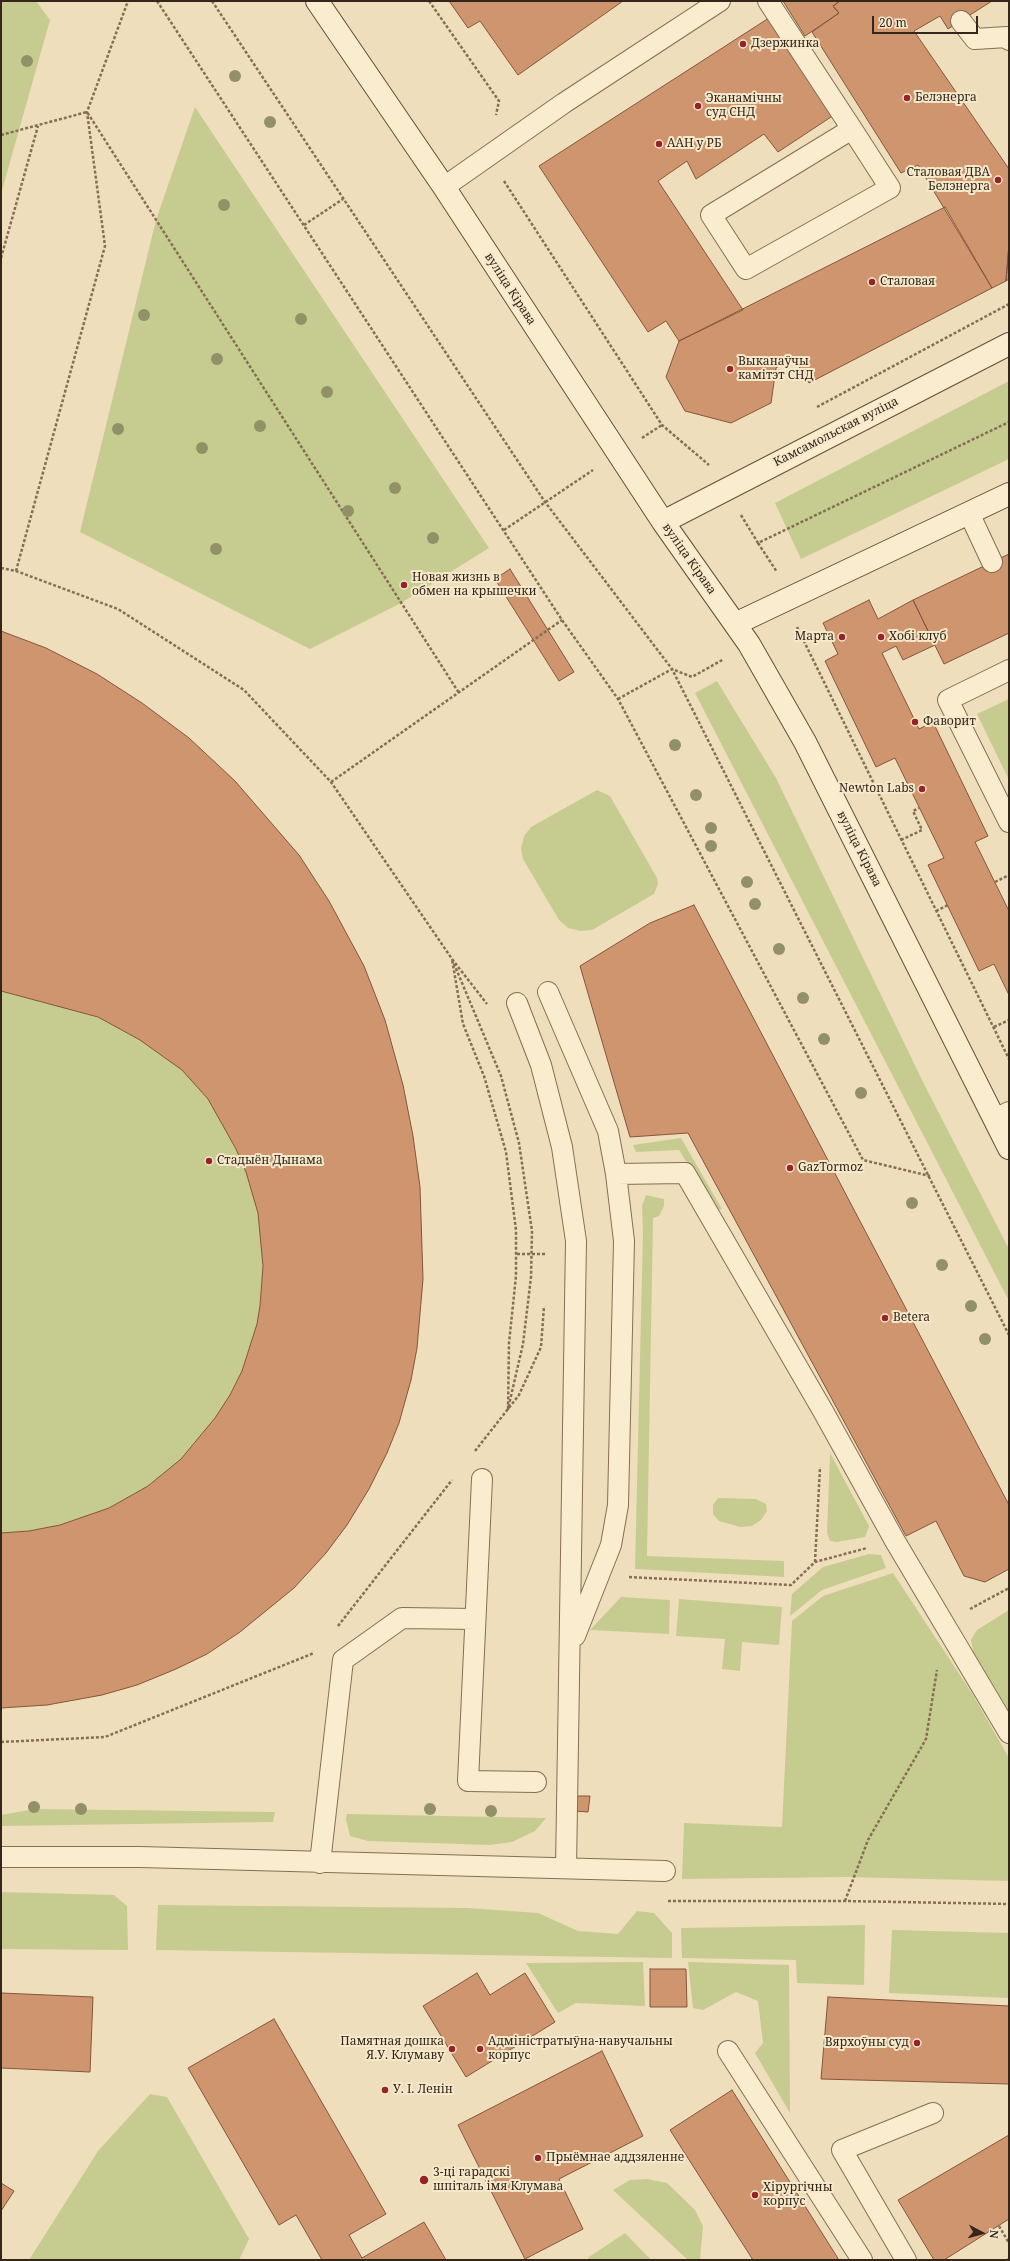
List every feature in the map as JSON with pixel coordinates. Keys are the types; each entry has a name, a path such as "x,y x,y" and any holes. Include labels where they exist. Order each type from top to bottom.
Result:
{"main road":[{"name":"вуліца Кірава","path":"317,1 444,187 663,522 749,644 805,742 1002,1116 1009,1148"},
{"name":"Камсамольская вуліца","path":"663,522 1009,344"},
{"path":"735,624 1009,494"}],"lane":[{"path":"444,187 564,103 720,1"},
{"path":"768,1 852,129 890,188 746,269 711,216 852,129"},
{"path":"961,21 975,39 1007,37 1009,40"},
{"path":"969,513 992,562"},
{"path":"1009,670 948,700 1009,822"},
{"path":"548,992 608,1131 616,1174 624,1241 618,1505 611,1545 570,1647"},
{"path":"518,1003 541,1065 562,1147 576,1241 570,1647 566,1776 566,1868"},
{"path":"616,1174 685,1173 823,1411 894,1541 1009,1733"},
{"path":"482,1478 468,1781 536,1782"},
{"path":"320,1863 343,1660 402,1618 475,1619"},
{"path":"1,1857 140,1857 665,1872"},
{"path":"728,2050 862,2260"},
{"path":"906,2260 842,2150 934,2113"}],"path":[{"path":"16,571 105,246 87,112 128,1"},
{"path":"157,1 562,620 618,699 863,1160 930,1176"},
{"path":"212,1 545,502 672,669 930,1176 1009,1335"},
{"path":"429,1 499,101 488,156 662,425 709,464 716,461"},
{"path":"1,136 87,112"},
{"path":"87,112 459,693"},
{"path":"1,258 38,126"},
{"path":"304,225 343,199"},
{"path":"814,408 1009,304"},
{"path":"758,543 1009,422"},
{"path":"504,530 545,502"},
{"path":"741,516 772,564"},
{"path":"1,568 16,571 118,609 244,690 331,782 452,959 491,1009"},
{"path":"331,782 562,620"},
{"path":"794,621 1009,1059"},
{"path":"618,699 672,669"},
{"path":"901,840 922,830 912,811 919,808"},
{"path":"995,882 1009,875"},
{"path":"936,911 948,905"},
{"path":"452,959 502,1076 519,1143 532,1231 531,1277 523,1344 508,1409"},
{"path":"452,959 462,1024 484,1076 506,1152 516,1230 517,1254 509,1343 508,1409"},
{"path":"994,1028 1009,1020"},
{"path":"517,1254 546,1254"},
{"path":"474,1452 519,1395 541,1347 544,1300"},
{"path":"815,1562 821,1459"},
{"path":"333,1633 454,1477"},
{"path":"664,1578 791,1584 815,1562 894,1541"},
{"path":"944,1623 1009,1588"},
{"path":"1,1742 105,1737 318,1652"},
{"path":"845,1901 868,1840 926,1739 937,1669"},
{"path":"717,1901 845,1901 1009,1904"},
{"path":"999,2226 1009,2243"}],"green space":[{"path":"1,1 36,1 50,20 1,194"},
{"path":"195,107 489,548 401,603 310,649 80,532 156,220"},
{"path":"1009,381 1009,459 801,559 775,503"},
{"name":"Стадыён Дынама","path":"1,631 189,738 235,781 299,855 329,901 364,966 385,1020 403,1085 413,1136 420,1187 423,1279 417,1348 411,1380 399,1423 387,1453 369,1489 347,1525 326,1553 294,1588 240,1632 207,1654 137,1685 102,1695 47,1705 1,1708"},
{"path":"717,681 776,778 925,1086 1009,1249 1009,1301 695,693"},
{"path":"1009,699 1009,780 977,714"},
{"path":"597,790 610,796 657,878 658,884 654,894 592,930 580,931 568,928 559,920 523,859 521,848 524,836 531,827"},
{"path":"681,1138 722,1209 715,1210 679,1150 636,1152 633,1145"},
{"path":"646,1195 664,1199 664,1206 659,1216 653,1218 647,1556 784,1561 784,1577 635,1569 643,1232 642,1206"},
{"path":"830,1453 869,1526 865,1537 837,1542 830,1541 827,1533"},
{"path":"718,1498 756,1499 766,1504 767,1511 761,1520 752,1526 740,1527 719,1521 713,1514 713,1505"},
{"path":"869,1554 881,1555 886,1568 822,1590 790,1616 792,1594 823,1567"},
{"path":"893,1573 973,1695 1009,1758 1009,1881 847,1877 682,1879 684,1823 782,1827 792,1621 823,1596"},
{"path":"621,1597 670,1600 669,1634 590,1630"},
{"path":"679,1599 782,1607 779,1645 742,1642 740,1671 722,1669 725,1639 676,1636"},
{"path":"1009,1610 1009,1715 974,1656 971,1640 977,1630"},
{"path":"35,1809 275,1812 273,1822 1,1826 1,1815"},
{"path":"347,1814 546,1818 535,1831 512,1842 490,1845 368,1841 350,1836 346,1819"},
{"path":"1,1892 114,1895 127,1906 128,1950 1,1949"},
{"path":"158,1905 468,1908 538,1913 578,1931 618,1934 637,1911 654,1913 672,1933 672,1958 156,1950"},
{"path":"865,1925 864,1985 797,1983 796,1960 682,1958 681,1928"},
{"path":"892,1930 1009,1933 1009,1998 889,1993"},
{"path":"643,1962 645,2006 576,2003 558,2013 526,1963"},
{"path":"688,1962 789,1965 790,2113 755,2053 763,2043 758,2001 736,1992 703,2010 693,2008"},
{"path":"150,2094 167,2097 249,2239 239,2260 29,2260 98,2151"},
{"path":"647,2179 667,2183 695,2210 703,2226 700,2260 688,2260 613,2190 630,2180"},
{"path":"625,2233 651,2260 588,2260 589,2257"}],"building":[{"path":"449,1 623,1 518,75 480,21 468,28"},
{"path":"783,1 840,1 833,6 839,13 805,36"},
{"name":"Белэнерга","path":"840,1 992,1 948,29 940,16 914,31 1009,169 1009,244 1006,281 992,288 918,165 901,173 812,32 839,13 833,6"},
{"path":"772,16 834,115 778,152 764,134 696,179 687,161 658,181 743,310 679,341 666,321 648,332 539,166"},
{"path":"945,207 992,288 809,383 793,357 776,368 771,403 731,423 685,411 666,377 679,341"},
{"path":"1009,244 1009,279 1006,281"},
{"path":"1009,554 1009,633 944,664 913,600"},
{"path":"510,569 574,672 559,681 495,579"},
{"path":"869,600 878,619 913,600 935,645 903,660 896,646 882,653 919,729 933,722 988,836 975,842 1009,911 1009,995 994,964 979,971 928,865 944,858 895,758 876,767 825,661 838,654 823,623"},
{"name":"Стадыён Дынама","path":"1,631 46,648 97,674 142,703 189,738 235,781 299,855 329,901 364,966 385,1020 403,1085 413,1136 420,1187 423,1279 417,1348 411,1380 399,1423 387,1453 369,1489 347,1525 326,1553 294,1588 240,1632 207,1654 137,1685 102,1695 47,1705 1,1708 1,1533 29,1531 60,1525 109,1508 148,1486 181,1459 215,1418 230,1395 242,1371 257,1324 263,1266 258,1213 246,1172 236,1149 208,1099 182,1070 140,1040 98,1017 1,991"},
{"path":"694,905 1009,1505 1009,1569 985,1582 964,1576 936,1521 906,1536 688,1133 630,1137 580,966 650,923"},
{"path":"574,1796 590,1796 588,1812 574,1811"},
{"path":"650,1969 686,1969 687,2007 650,2007"},
{"name":"Адміністратыўна-навучальны корпус","path":"477,1973 490,1995 525,1973 555,2022 466,2077 423,2006"},
{"path":"1,1993 93,1997 90,2072 1,2068"},
{"name":"Вярхоўны суд","path":"828,1997 1009,2006 1009,2084 821,2079"},
{"path":"274,2019 386,2214 349,2235 362,2258 424,2222 446,2260 322,2260 296,2215 279,2225 188,2068"},
{"name":"Прыёмнае аддзяленне","path":"602,2051 643,2136 559,2179 583,2229 525,2259 458,2125"},
{"name":"Хірургічны корпус","path":"732,2090 839,2260 753,2260 670,2130"},
{"path":"1009,2135 1009,2219 944,2260 934,2260 898,2200"},
{"path":"1,2183 14,2191 1,2211"}],"place":[{"name":"Дзержинка","path":"743,44"},
{"name":"Белэнерга","path":"907,98"},
{"name":"Эканамічны суд СНД","path":"698,106"},
{"name":"ААН у РБ","path":"659,144"},
{"name":"Сталовая ДВА Белэнерга","path":"998,180"},
{"name":"Сталовая","path":"872,282"},
{"name":"Выканаўчы камітэт СНД","path":"730,369"},
{"name":"Новая жизнь в обмен на крышечки","path":"404,585"},
{"name":"Марта","path":"842,637"},
{"name":"Хобі клуб","path":"881,637"},
{"name":"Фаворит","path":"915,722"},
{"name":"Newton Labs","path":"922,789"},
{"name":"Стадыён Дынама","path":"209,1161"},
{"name":"GazTormoz","path":"790,1168"},
{"name":"Betera","path":"885,1318"},
{"name":"Вярхоўны суд","path":"917,2043"},
{"name":"Памятная дошка Я.У. Клумаву","path":"452,2049"},
{"name":"Адміністратыўна-навучальны корпус","path":"480,2049"},
{"name":"У. І. Ленін","path":"385,2090"},
{"name":"Прыёмнае аддзяленне","path":"538,2158"},
{"name":"3-ці гарадскі шпіталь імя Клумава","path":"424,2180"},
{"name":"Хірургічны корпус","path":"755,2195"}]}
